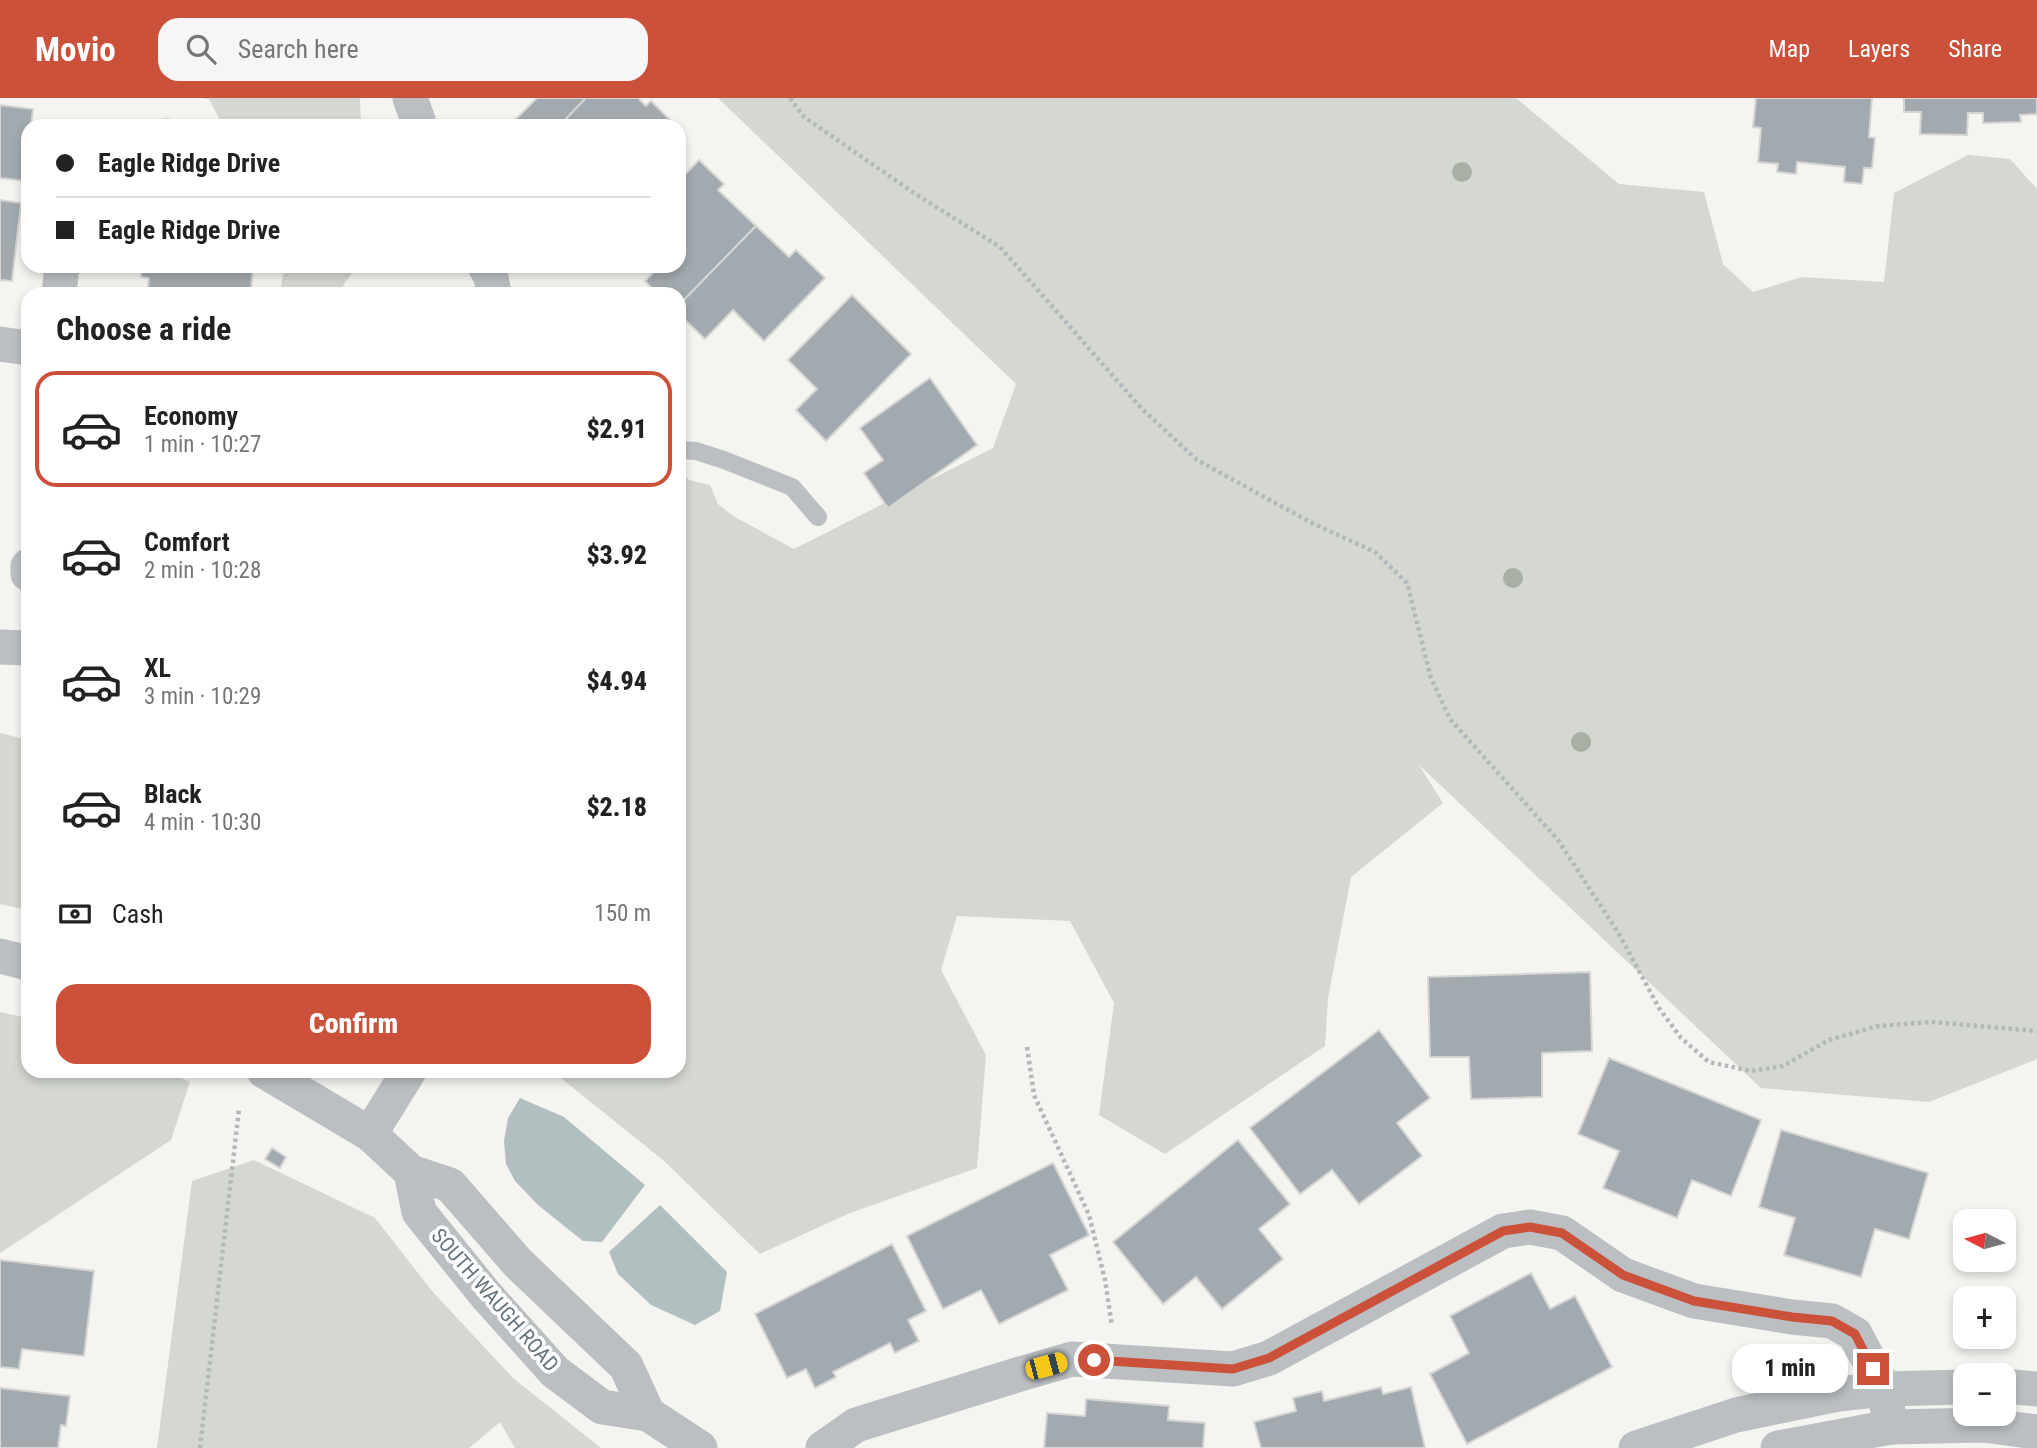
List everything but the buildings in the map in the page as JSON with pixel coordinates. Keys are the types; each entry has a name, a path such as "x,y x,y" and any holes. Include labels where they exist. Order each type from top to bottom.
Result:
{"street":[{"path":"410,98 418,119"},
{"path":"0,344 21,347"},
{"path":"0,647 21,648"},
{"path":"0,956 21,960"},
{"name":"SOUTH WAUGH ROAD","path":"276,1078 370,1134 411,1172 450,1185 518,1263 626,1366 648,1413"},
{"path":"370,1134 405,1078"},
{"name":"SOUTH WAUGH ROAD","path":"411,1172 419,1212 486,1295 555,1372 602,1407 648,1413 700,1448"},
{"path":"823,1448 856,1425 1072,1359 1233,1369 1269,1358 1503,1231 1530,1227 1562,1233 1623,1275 1694,1301 1832,1321 1855,1334 1884,1389 1891,1427"},
{"path":"1636,1448 1736,1415 1838,1394 1884,1389 1953,1387"},
{"path":"2016,1387 2037,1390"},
{"path":"1778,1448 1891,1427 1983,1425 2037,1432"}],"lane":[{"path":"686,450 724,460 792,486 818,517"}],"path":[{"path":"790,98 804,117 914,193 1000,247 1142,409 1197,460 1312,523 1374,552 1407,583 1431,678 1450,719 1559,840 1619,934 1659,1007 1681,1038 1709,1062 1751,1071 1783,1066 1829,1040 1878,1026 1932,1022 2037,1031"},
{"path":"1027,1047 1034,1095 1089,1215 1105,1280 1116,1362"},
{"path":"200,1448 239,1109"}],"shaded area":[{"path":"201,98 360,98 361,119 219,119 209,99"},
{"path":"718,98 1516,98 1619,184 1704,192 1723,264 1753,292 1802,277 1884,282 1894,193 1968,155 2010,159 2037,189 2037,1059 1929,1102 1761,1088 1419,765 1443,803 1351,877 1328,998 1325,1046 1165,1154 1099,1115 1114,1003 1070,921 957,916 941,970 986,1055 977,1168 850,1213 760,1254 663,1160 561,1078 686,1078 686,477 710,485 718,504 733,516 794,549 993,448 1016,384"},
{"path":"283,273 352,273 342,287 281,287"},
{"path":"0,733 21,738 21,908 0,904"},
{"path":"0,1012 21,1016 21,1078 181,1078 190,1082 171,1140 0,1253"},
{"path":"520,1098 564,1117 645,1185 602,1242 583,1241 538,1205 515,1181 506,1164 504,1141 508,1118"},
{"path":"254,1160 375,1218 432,1291 513,1378 601,1448 515,1448 500,1422 469,1448 157,1448 192,1181"},
{"path":"660,1205 727,1272 720,1311 695,1325 651,1305 618,1274 609,1252"}],"route":[{"path":"1094,1360 1233,1369 1269,1358 1503,1231 1530,1227 1562,1233 1623,1275 1694,1301 1832,1321 1855,1334 1873,1369"}]}
